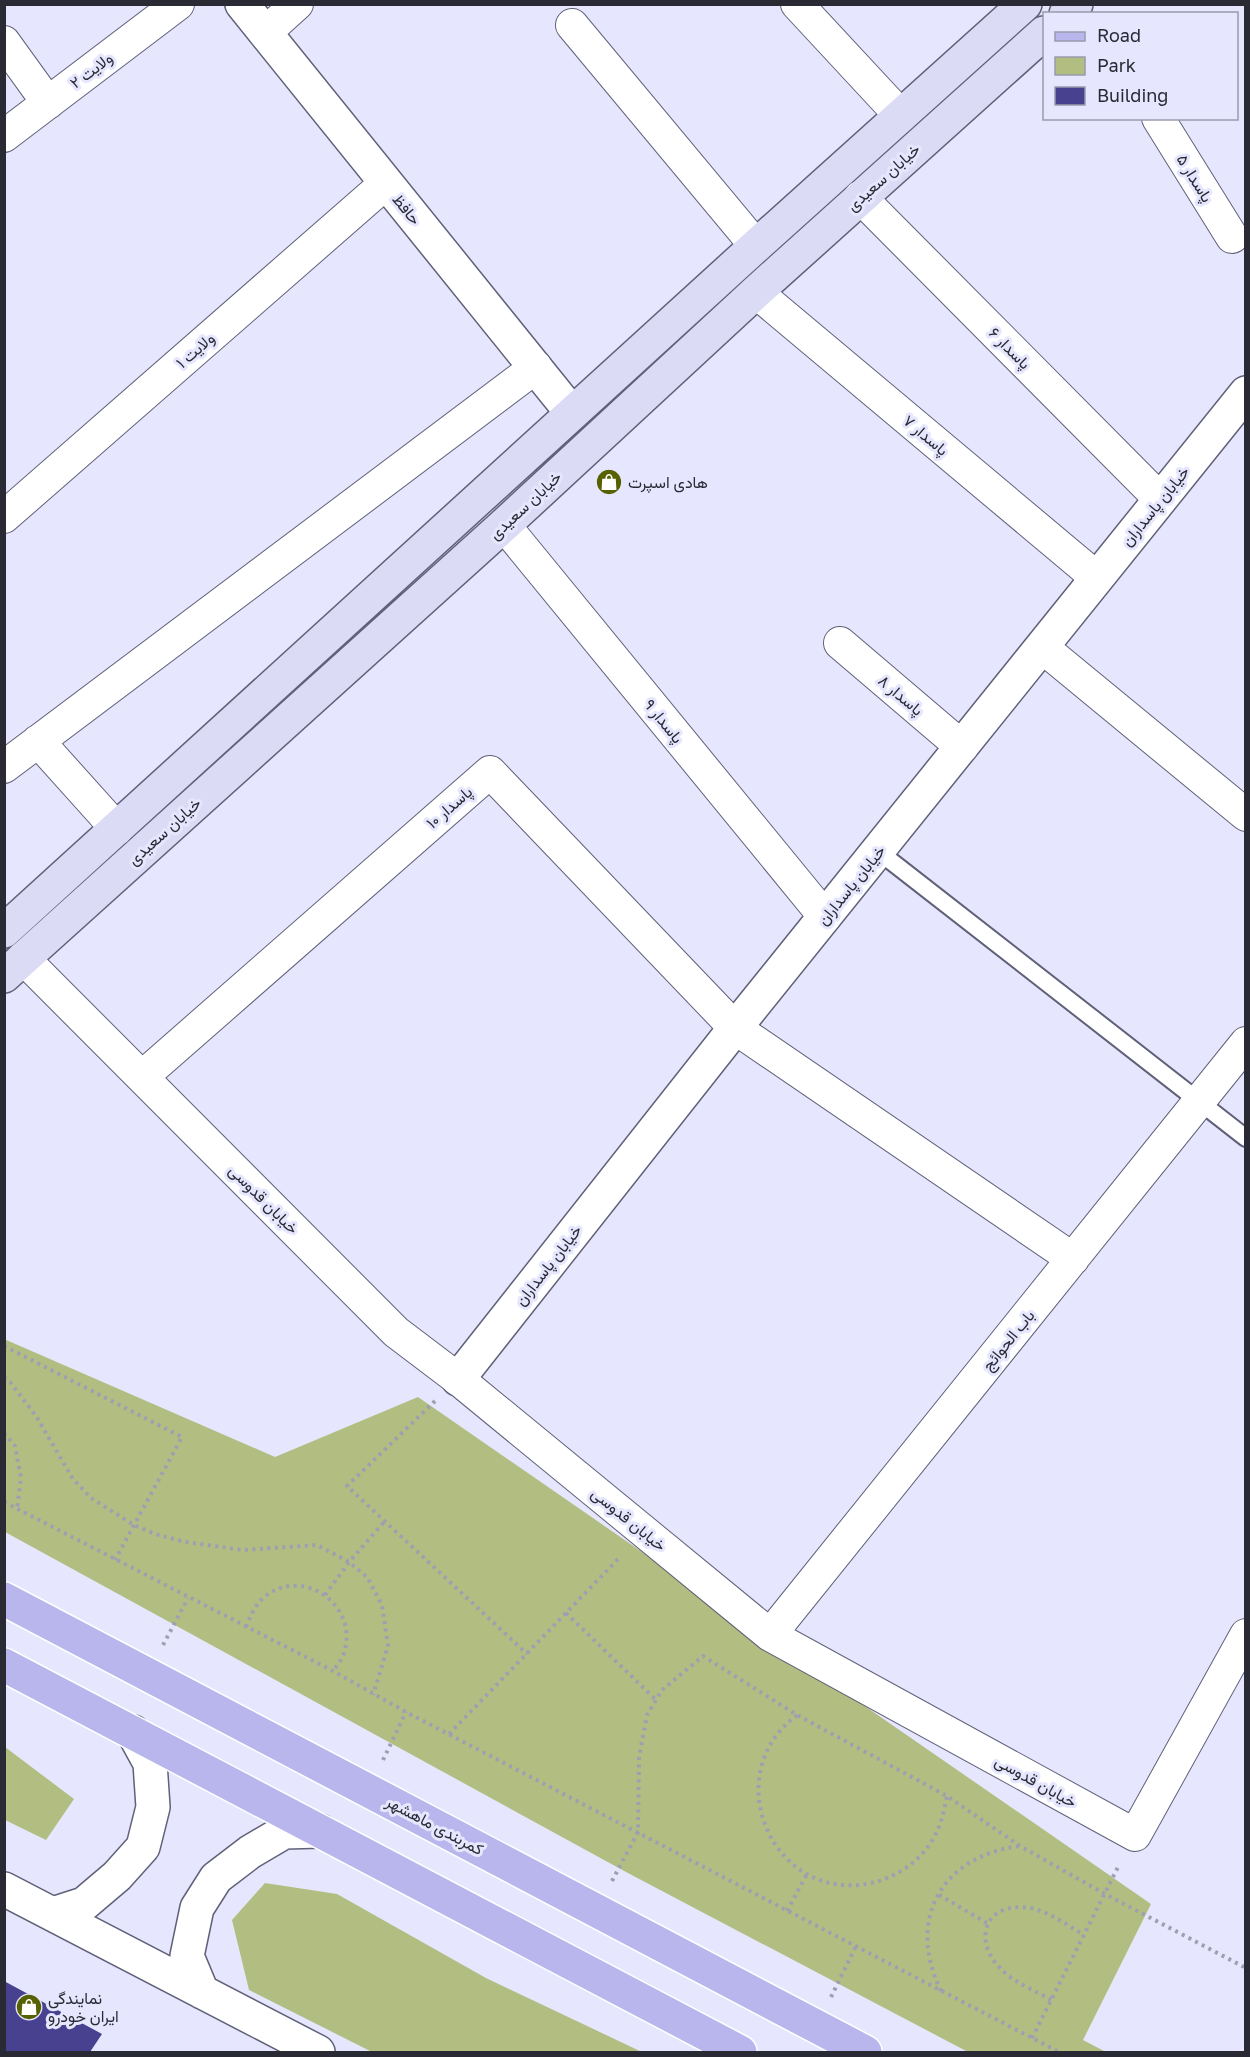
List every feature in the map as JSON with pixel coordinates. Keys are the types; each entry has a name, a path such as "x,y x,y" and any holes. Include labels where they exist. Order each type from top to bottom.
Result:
{"main road":[{"name":"خیابان سعیدی","path":"4,931 1025,4"},
{"name":"خیابان سعیدی","path":"11,958 504,525 756,292 1043,34"},
{"name":"کمربندی ماهشهر","path":"4,1599 865,2052"},
{"path":"4,1665 740,2052"}],"street":[{"name":"ولایت ۲","path":"4,136 178,4"},
{"name":"حافظ","path":"242,4 572,413"},
{"path":"265,33 297,4"},
{"path":"797,4 901,116"},
{"path":"572,25 756,246"},
{"path":"4,42 48,103"},
{"name":"پاسدار ۵","path":"1159,120 1232,237"},
{"name":"ولایت ۱","path":"4,517 386,183"},
{"name":"پاسدار ۶","path":"861,197 1160,499"},
{"name":"پاسدار ۷","path":"756,292 1097,578"},
{"path":"4,767 536,367"},
{"name":"خیابان پاسداران","path":"458,1379 735,1028 1245,393"},
{"name":"پاسدار ۹","path":"504,525 825,917"},
{"name":"پاسدار ۸","path":"840,643 962,747"},
{"path":"1042,647 1245,815"},
{"path":"38,741 117,829"},
{"name":"پاسدار ۱۰","path":"142,1077 490,772 735,1028"},
{"name":"خیابان قدوسی","path":"11,958 142,1077 396,1332 458,1379 770,1635 1134,1835"},
{"path":"735,1028 1073,1259"},
{"name":"باب الحوائج","path":"770,1635 1245,1043"},
{"path":"1134,1835 1245,1635"},
{"path":"53,1914 84,1904 117,1876 143,1847 153,1807 150,1763 133,1732"},
{"path":"202,1992 187,1956 197,1908 216,1878 250,1852 284,1832 320,1831"},
{"path":"4,1889 318,2052"}],"lane":[{"path":"878,851 1245,1138"}],"path":[{"path":"5,1347 182,1437 115,1560"},
{"path":"4,1377 36,1416 73,1479 91,1498 134,1526 185,1542 243,1550 316,1545 349,1562 367,1577 382,1605 388,1646 373,1695"},
{"path":"458,1379 347,1486 527,1654"},
{"path":"4,1434 15,1446 21,1478 17,1509"},
{"path":"4,1502 333,1671 373,1695 1059,2052"},
{"path":"325,1595 349,1562 386,1521"},
{"path":"449,1734 644,1532"},
{"path":"246,1627 252,1611 263,1598 277,1590 293,1586 310,1588 325,1595 338,1607 345,1623 347,1640 343,1657 333,1671"},
{"path":"147,1674 188,1598"},
{"path":"566,1613 656,1700"},
{"path":"597,1911 638,1833 639,1757 647,1715 662,1690 703,1656 797,1715 946,1796 1020,1846 1245,1968"},
{"path":"369,1791 406,1712"},
{"path":"797,1715 780,1731 767,1752 760,1774 758,1798 762,1821 773,1842 788,1861 807,1874 829,1883 852,1885 876,1882 898,1874 917,1860 932,1841 942,1820 946,1796"},
{"path":"1032,2038 1134,1835"},
{"path":"942,1991 932,1971 927,1950 927,1928 933,1906 958,1870 977,1857 998,1849 1020,1846"},
{"path":"787,1911 807,1874"},
{"path":"939,1895 987,1923"},
{"path":"1051,2001 1001,1970 993,1960 987,1945 985,1933 987,1923 992,1917 1007,1910 1030,1908 1043,1911 1084,1935"},
{"path":"816,2027 856,1946"}],"green space":[{"path":"4,1339 275,1457 418,1397 1151,1904 1083,2040 1106,2052 968,2052 626,1872 5,1532"},
{"path":"5,1747 74,1799 46,1840 5,1820"},
{"path":"265,1883 337,1894 486,1978 642,2052 372,2052 249,1990 232,1920"}],"building":[{"name":"نمایندگی ایران خودرو","path":"4,1981 102,2034 90,2052 4,2052"}],"place":[{"name":"هادی اسپرت","path":"609,482"},
{"name":"نمایندگی ایران خودرو","path":"29,2007"}]}
